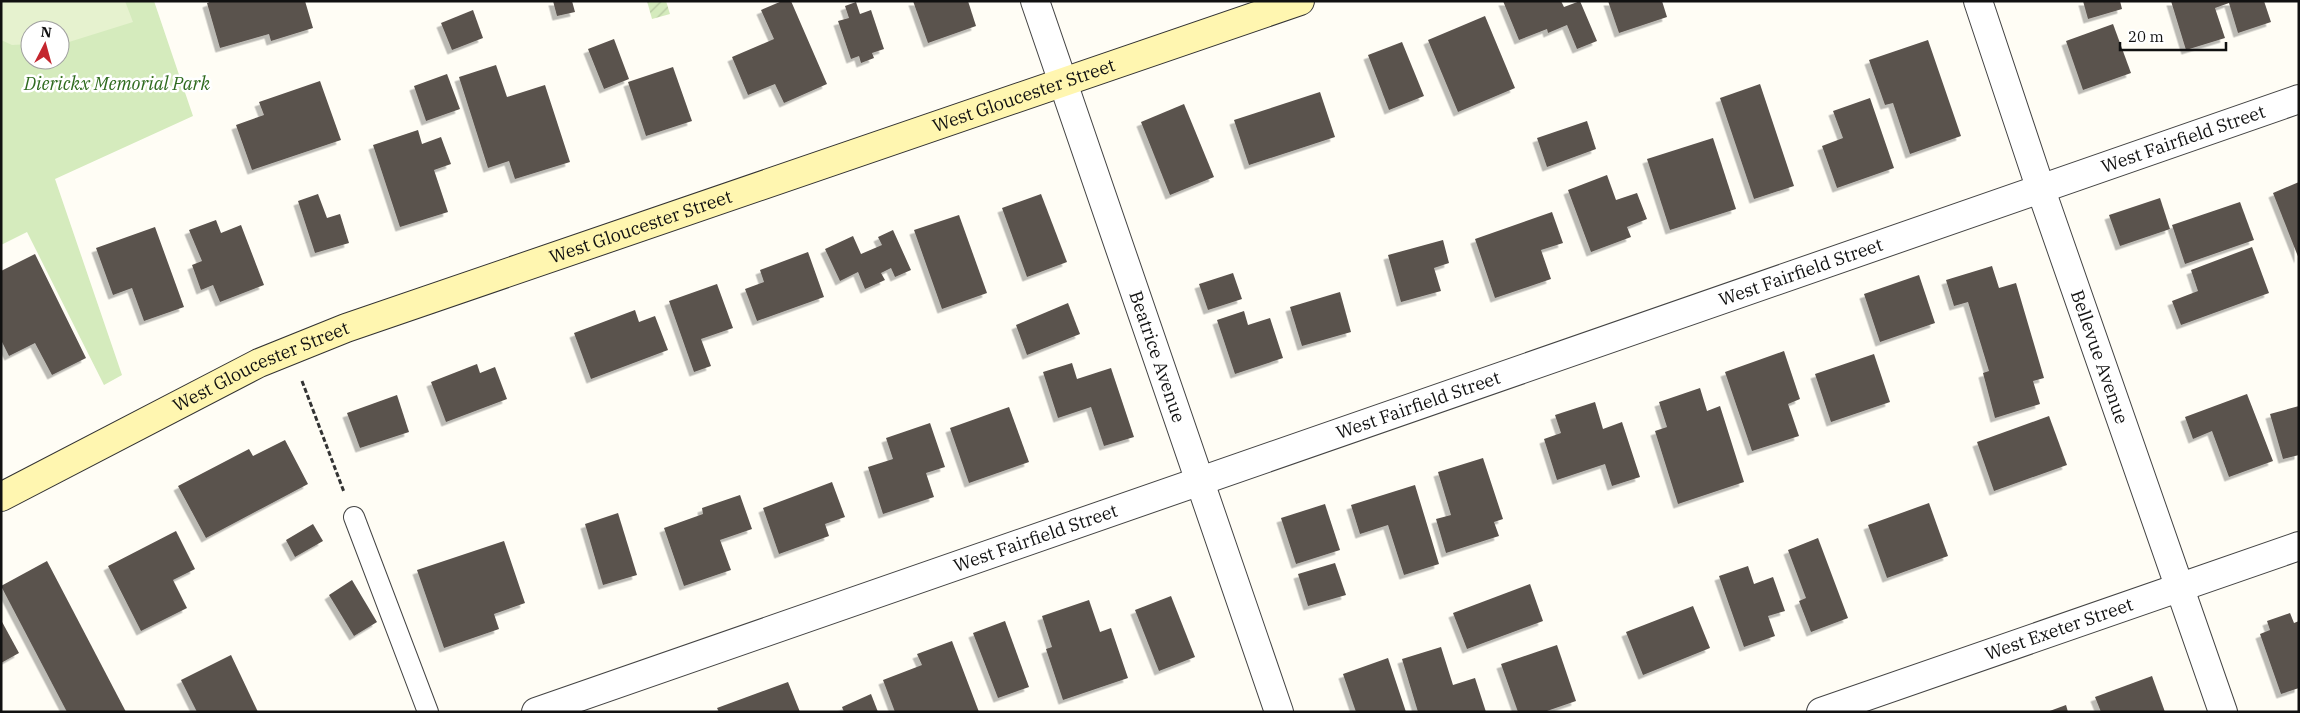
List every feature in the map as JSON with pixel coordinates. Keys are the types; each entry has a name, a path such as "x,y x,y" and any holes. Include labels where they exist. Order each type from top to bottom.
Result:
{"street":[{"name":"Beatrice Avenue","path":"1035,1 1279,712"},
{"name":"West Gloucester Street","path":"1,497 232,377 314,341 571,250 1300,1"},
{"name":"Bellevue Avenue","path":"1978,1 2041,190 2223,712"},
{"name":"West Fairfield Street","path":"536,712 2299,99"},
{"name":"West Exeter Street","path":"1821,712 2299,546"}],"lane":[{"path":"354,517 428,712"}],"path":[{"path":"301,378 354,517"}],"green space":[{"name":"Dierickx Memorial Park","path":"1,1 154,1 193,116 55,179 122,375 104,385 27,232 1,245"},
{"path":"1,1 125,1 133,22 70,42 70,20 20,20 20,45 12,45 1,40"},
{"path":"647,1 666,1 670,14 652,19"}],"building":[{"path":"212,1 305,1 313,28 271,41 269,34 220,48 207,3"},
{"path":"553,1 572,1 575,12 557,16"},
{"path":"782,1 791,1 827,84 784,103 775,84 748,95 732,57 774,39 761,10"},
{"path":"913,1 968,1 976,26 928,43"},
{"path":"1503,1 1561,1 1564,7 1580,1 1597,41 1577,49 1567,25 1548,33 1547,29 1519,40"},
{"path":"1608,1 1662,1 1667,17 1619,33"},
{"path":"2083,1 2120,1 2122,9 2088,19"},
{"path":"2171,1 2264,1 2271,22 2238,33 2229,3 2215,8 2225,38 2186,50"},
{"path":"856,2 860,14 871,10 884,49 872,53 874,58 861,63 859,56 851,59 838,21 849,18 845,6"},
{"path":"473,10 483,38 452,50 441,23"},
{"path":"1485,16 1515,88 1458,112 1428,40"},
{"path":"2113,24 2131,73 2083,90 2066,41"},
{"path":"614,39 629,79 604,89 588,49"},
{"path":"1928,40 1961,136 1910,154 1893,103 1885,105 1869,60"},
{"path":"1402,42 1424,96 1389,110 1368,55"},
{"path":"496,65 507,97 545,85 570,162 515,179 509,161 488,168 459,77"},
{"path":"673,67 692,121 646,136 628,82"},
{"path":"447,74 460,109 426,121 414,86"},
{"path":"320,81 341,140 252,170 236,125 264,115 259,102"},
{"path":"1760,84 1794,186 1754,199 1720,98"},
{"path":"1320,92 1335,137 1249,165 1234,120"},
{"path":"1870,98 1894,168 1837,188 1822,146 1843,138 1833,111"},
{"path":"1184,104 1214,177 1170,195 1141,122"},
{"path":"1587,121 1596,149 1547,167 1537,138"},
{"path":"418,130 422,144 441,137 451,164 434,170 448,212 400,227 373,145"},
{"path":"1713,138 1736,209 1670,230 1647,159"},
{"path":"1607,175 1616,200 1637,193 1647,219 1627,227 1631,237 1591,252 1568,190"},
{"path":"2299,182 2299,259 2273,193"},
{"path":"318,194 327,218 340,214 349,243 315,253 298,201"},
{"path":"1041,194 1067,262 1027,277 1002,208"},
{"path":"2160,198 2170,229 2120,246 2109,215"},
{"path":"2240,202 2254,240 2185,264 2172,225"},
{"path":"1552,212 1563,243 1541,250 1551,279 1495,298 1475,239"},
{"path":"959,215 987,293 942,309 914,230"},
{"path":"216,220 221,233 241,225 264,285 220,302 213,285 201,290 192,265 202,261 189,230"},
{"path":"155,227 184,307 144,321 132,288 113,295 96,248"},
{"path":"893,230 911,270 895,277 891,268 881,273 885,280 865,289 858,272 840,281 825,249 853,236 861,254 882,245 878,237"},
{"path":"1443,240 1449,263 1434,268 1441,291 1401,302 1388,255"},
{"path":"2252,247 2269,293 2181,325 2172,301 2198,291 2191,270"},
{"path":"808,252 824,297 757,321 745,289 764,282 760,270"},
{"path":"35,254 86,358 52,375 35,343 9,356 1,340 1,271"},
{"path":"1992,266 1999,288 2016,283 2044,378 2033,381 2040,404 1995,418 1983,373 1989,371 1968,302 1954,306 1946,280"},
{"path":"1233,273 1242,299 1208,310 1199,284"},
{"path":"1919,275 1935,323 1880,342 1864,294"},
{"path":"717,284 733,328 701,339 711,366 694,372 669,301"},
{"path":"1340,292 1351,332 1302,346 1290,307"},
{"path":"1068,303 1080,334 1027,355 1016,325"},
{"path":"635,310 639,322 655,316 668,350 591,379 574,333"},
{"path":"1244,311 1248,325 1270,318 1283,358 1235,374 1217,320"},
{"path":"1784,351 1800,399 1788,404 1799,436 1752,451 1725,372"},
{"path":"1874,354 1890,402 1831,422 1815,374"},
{"path":"1072,363 1077,379 1111,368 1134,437 1104,446 1091,407 1058,418 1043,372"},
{"path":"477,364 480,373 495,367 507,399 446,422 431,382"},
{"path":"1700,388 1707,411 1720,406 1744,482 1678,504 1655,431 1667,427 1659,402"},
{"path":"2247,394 2273,461 2229,477 2212,431 2193,439 2185,417"},
{"path":"397,395 409,432 360,448 347,413"},
{"path":"1595,402 1603,429 1622,422 1640,477 1612,486 1605,464 1557,480 1544,439 1561,433 1555,415"},
{"path":"2299,406 2299,455 2283,459 2270,414"},
{"path":"1009,407 1029,462 969,483 950,428"},
{"path":"2049,416 2067,465 1994,491 1977,442"},
{"path":"930,423 945,467 926,473 934,497 883,514 868,467 893,459 886,438"},
{"path":"285,440 308,484 206,538 178,486 249,449 253,456"},
{"path":"1483,458 1503,519 1494,522 1499,536 1446,553 1436,519 1451,515 1438,472"},
{"path":"832,482 845,517 825,524 829,536 779,554 763,508"},
{"path":"1415,485 1439,564 1404,575 1388,525 1360,534 1351,505"},
{"path":"740,495 752,529 720,540 731,570 684,586 664,528 703,514 702,508"},
{"path":"1929,503 1948,556 1887,578 1868,525"},
{"path":"1325,504 1340,550 1296,564 1281,518"},
{"path":"618,513 637,575 603,585 585,524"},
{"path":"313,524 323,541 295,557 286,540"},
{"path":"176,531 195,569 173,580 187,608 141,631 108,566"},
{"path":"1818,538 1848,618 1811,632 1799,601 1806,598 1788,550"},
{"path":"504,541 525,603 494,614 499,629 444,648 417,570"},
{"path":"47,561 126,712 67,712 1,586"},
{"path":"1335,563 1346,595 1308,606 1298,574"},
{"path":"1748,566 1754,584 1773,577 1785,611 1768,616 1775,636 1744,647 1719,576"},
{"path":"352,580 377,622 354,636 329,595"},
{"path":"1530,584 1543,621 1467,649 1453,613"},
{"path":"1171,596 1195,657 1159,671 1135,610"},
{"path":"1089,600 1100,632 1111,628 1128,678 1063,700 1046,649 1052,647 1042,616"},
{"path":"1693,606 1710,648 1643,675 1626,632"},
{"path":"2290,613 2294,623 2299,621 2299,688 2281,694 2260,634 2270,630 2267,621"},
{"path":"1,620 19,653 1,663"},
{"path":"1005,621 1029,687 998,698 973,633"},
{"path":"952,641 979,712 895,712 883,680 922,665 917,654"},
{"path":"1557,645 1576,701 1544,712 1518,712 1501,664"},
{"path":"1441,647 1453,685 1475,678 1486,712 1418,712 1402,659"},
{"path":"231,655 258,712 197,712 181,680"},
{"path":"1388,658 1406,712 1356,712 1343,674"},
{"path":"2152,676 2165,712 2101,712 2095,697"},
{"path":"788,682 800,712 719,712 717,708"},
{"path":"871,694 878,712 844,712 842,707"},
{"path":"2066,705 2068,712 2047,712"}]}
